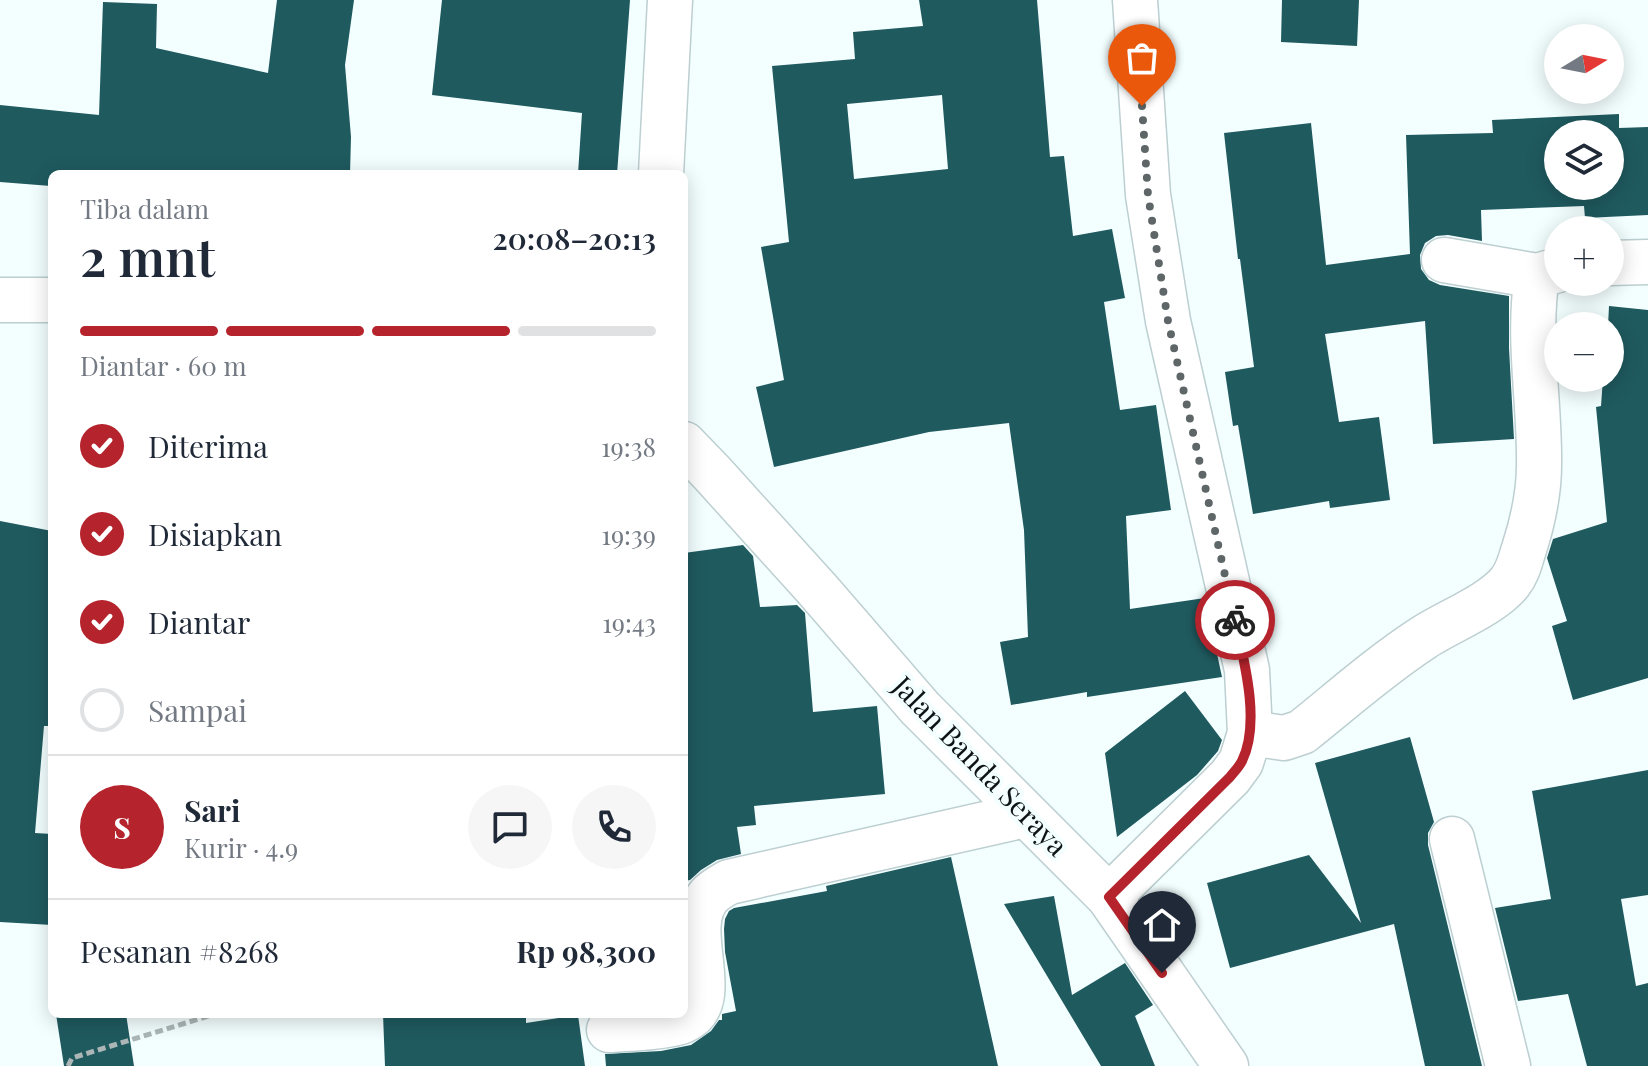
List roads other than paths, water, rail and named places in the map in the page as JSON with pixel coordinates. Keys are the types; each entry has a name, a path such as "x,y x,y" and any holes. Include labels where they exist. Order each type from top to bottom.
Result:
{"street":[{"path":"661,170 670,0"},
{"path":"1109,897 1230,777 1241,762 1250,733 1247,670 1163,293 1148,195 1135,0"},
{"path":"1444,260 1544,273"},
{"path":"1624,263 1648,262"},
{"path":"1250,733 1284,738 1302,732 1404,651 1483,604 1507,586 1517,572 1538,493 1539,435 1532,304 1544,279"},
{"path":"0,300 48,300"},
{"name":"Jalan Banda Seraya","path":"688,448 920,708 1109,897 1226,1066"},
{"path":"688,1017 701,1003 703,991 697,928 700,912 708,897 729,882 1025,815"},
{"path":"1452,839 1508,1066"},
{"path":"604,1037 680,1023 687,1018"}]}
